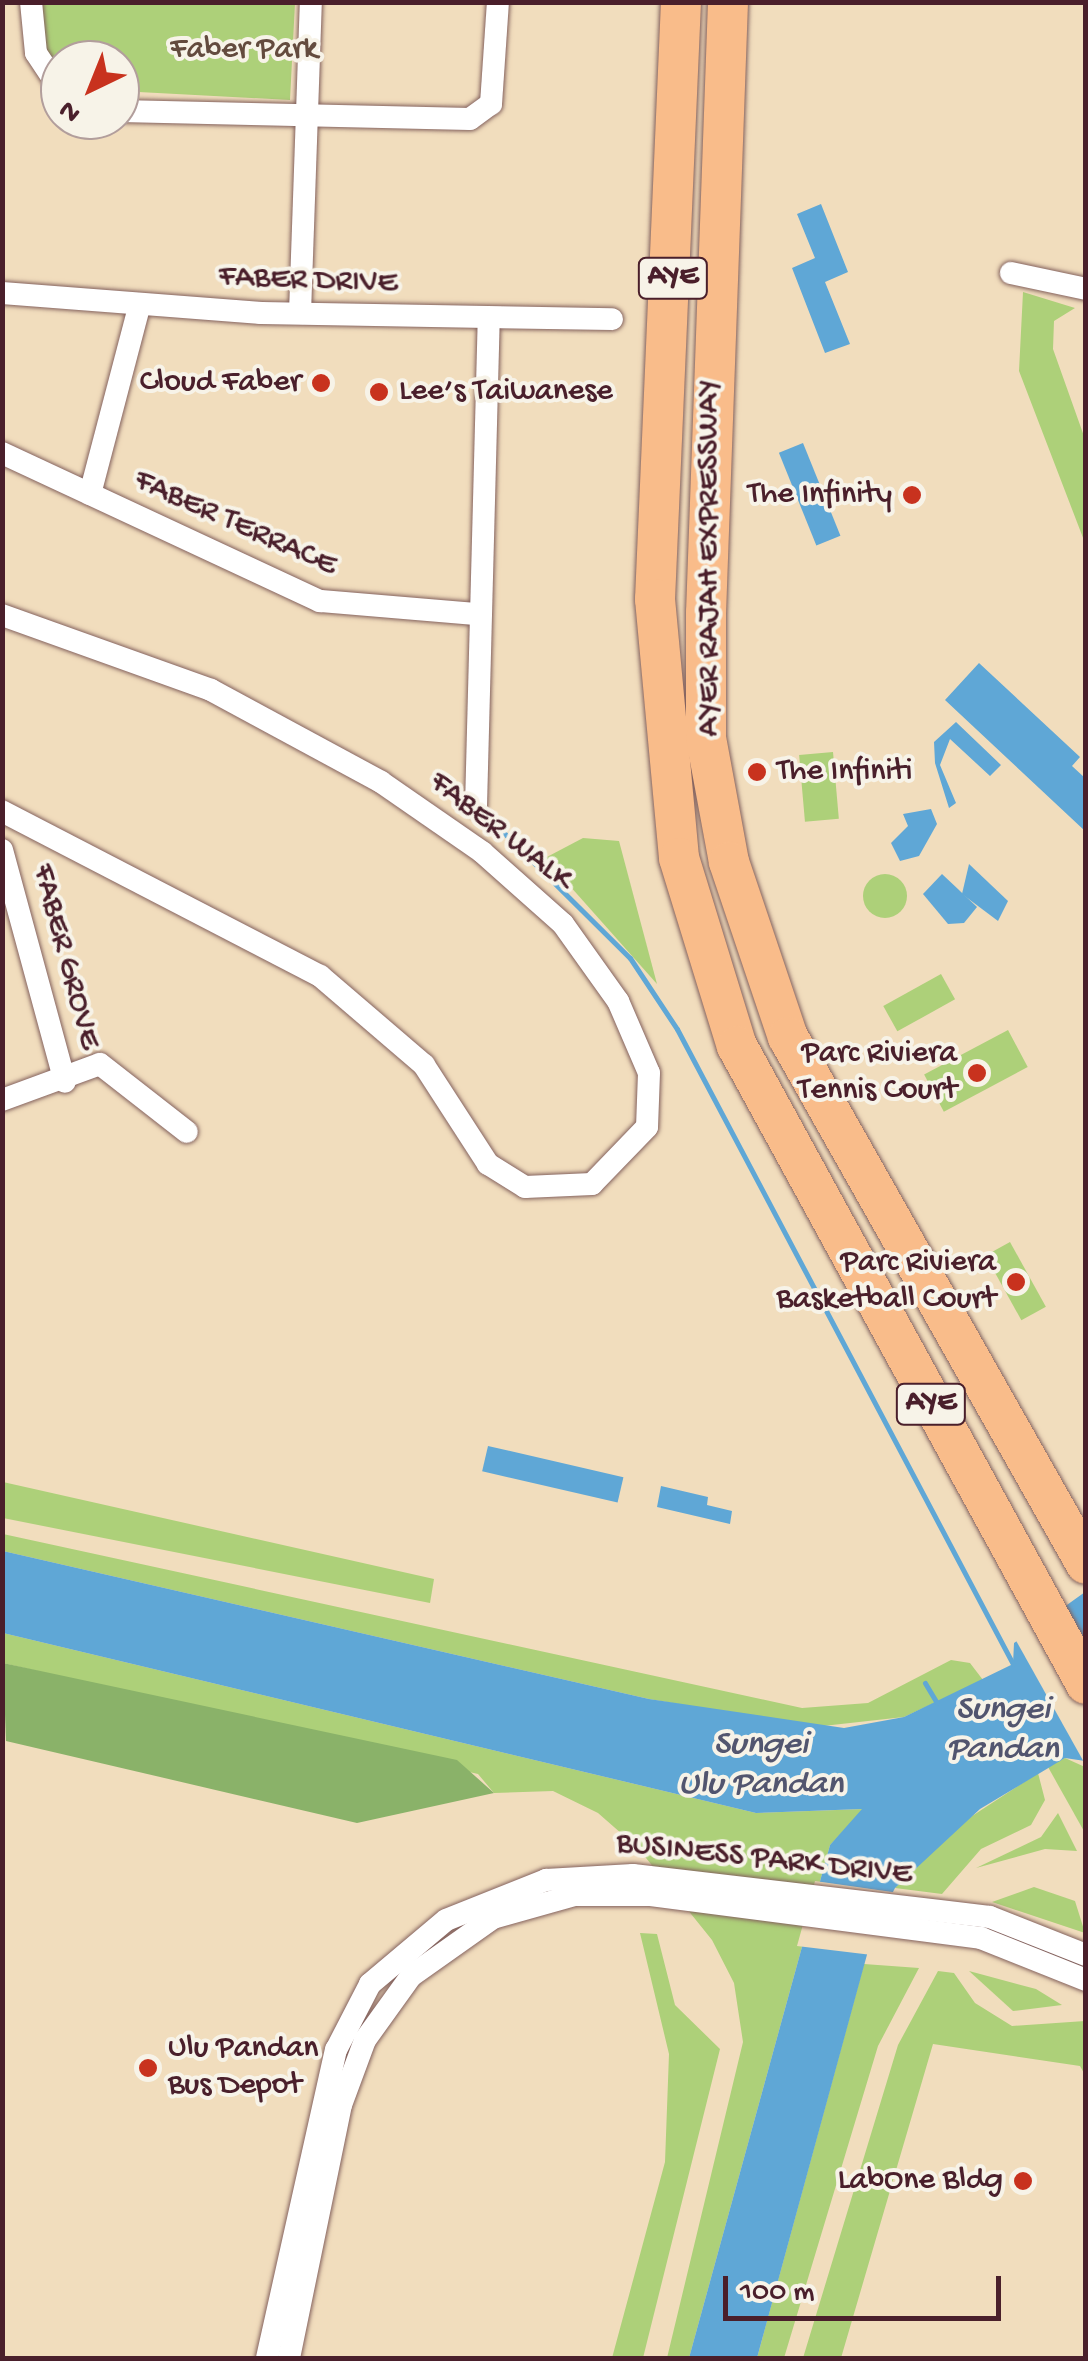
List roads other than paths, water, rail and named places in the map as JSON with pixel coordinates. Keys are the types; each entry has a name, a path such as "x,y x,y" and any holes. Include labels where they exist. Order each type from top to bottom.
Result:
{"highway":[{"name":"AYER RAJAH EXPRESSWAY","path":"681,2 654,599 678,858 738,1046 1086,1684"},
{"name":"AYER RAJAH EXPRESSWAY","path":"728,2 706,738 729,862 788,1037 1085,1563"},
{"path":"723,82 744,2"}],"street":[{"path":"30,2 40,59"},
{"path":"300,312 311,2"},
{"path":"140,112 305,122 482,116 498,2"},
{"path":"1011,273 1086,288"},
{"name":"FABER DRIVE","path":"2,293 139,307 489,320 612,319"},
{"name":"FABER TERRACE","path":"90,494 139,307"},
{"path":"476,806 476,614 489,320"},
{"name":"FABER TERRACE","path":"2,453 320,601 476,614"},
{"name":"FABER WALK","path":"2,615 211,690 382,782 482,852 563,924 618,1001 650,1073 647,1127 592,1184 525,1187 488,1164 424,1065 320,976 4,816"},
{"name":"FABER GROVE","path":"2,850 65,1082"},
{"name":"FABER GROVE","path":"2,1100 65,1082 100,1064 188,1132"},
{"name":"BUSINESS PARK DRIVE","path":"266,2358 336,2050 370,1984 453,1929 546,1880 633,1874 990,1917 1086,1955"},
{"name":"BUSINESS PARK DRIVE","path":"289,2358 341,2105 365,2040 410,1976 453,1929 531,1904 650,1895 981,1938 1086,1980"}],"water":[{"path":"821,204 848,272 825,282 850,344 825,353 792,268 815,258 797,214"},
{"path":"803,443 840,536 816,545 779,453"},
{"path":"979,663 1080,757 1072,766 1085,778 1085,831 945,700"},
{"path":"956,722 1001,765 990,776 950,739 940,765 956,803 949,808 935,763 934,742"},
{"path":"931,809 937,824 919,856 900,861 891,843 908,826 903,814"},
{"path":"969,864 1008,901 998,921 962,894"},
{"path":"942,874 977,907 964,923 948,924 923,894"},
{"path":"488,1446 623,1477 618,1503 482,1471"},
{"path":"661,1486 708,1497 707,1505 732,1511 730,1524 657,1507"},
{"path":"3,1551 649,1699 844,1728 904,1717 1013,1664 1014,1643 1085,1592 1085,1761 1065,1758 980,1809 895,1888 874,1929 757,2358 689,2358 830,1845 862,1809 756,1813 3,1633"}],"waterway":[{"path":"500,829 630,958 677,1029 1013,1664"},
{"name":"Sungei Pandan","path":"925,1683 937,1703"}],"place":[{"name":"Cloud Faber","path":"321,383"},
{"name":"Lee’s Taiwanese","path":"379,392"},
{"name":"The Infinity","path":"912,495"},
{"name":"The Infiniti","path":"757,772"},
{"name":"Parc Riviera Tennis Court","path":"977,1073"},
{"name":"Parc Riviera Basketball Court","path":"1016,1282"},
{"name":"Ulu Pandan Bus Depot","path":"148,2068"},
{"name":"LabOne Bldg","path":"1023,2181"}],"park label":[{"name":"Faber Park","path":"244,50"}],"water label":[{"name":"Sungei Ulu Pandan","path":"761,1766"}]}
